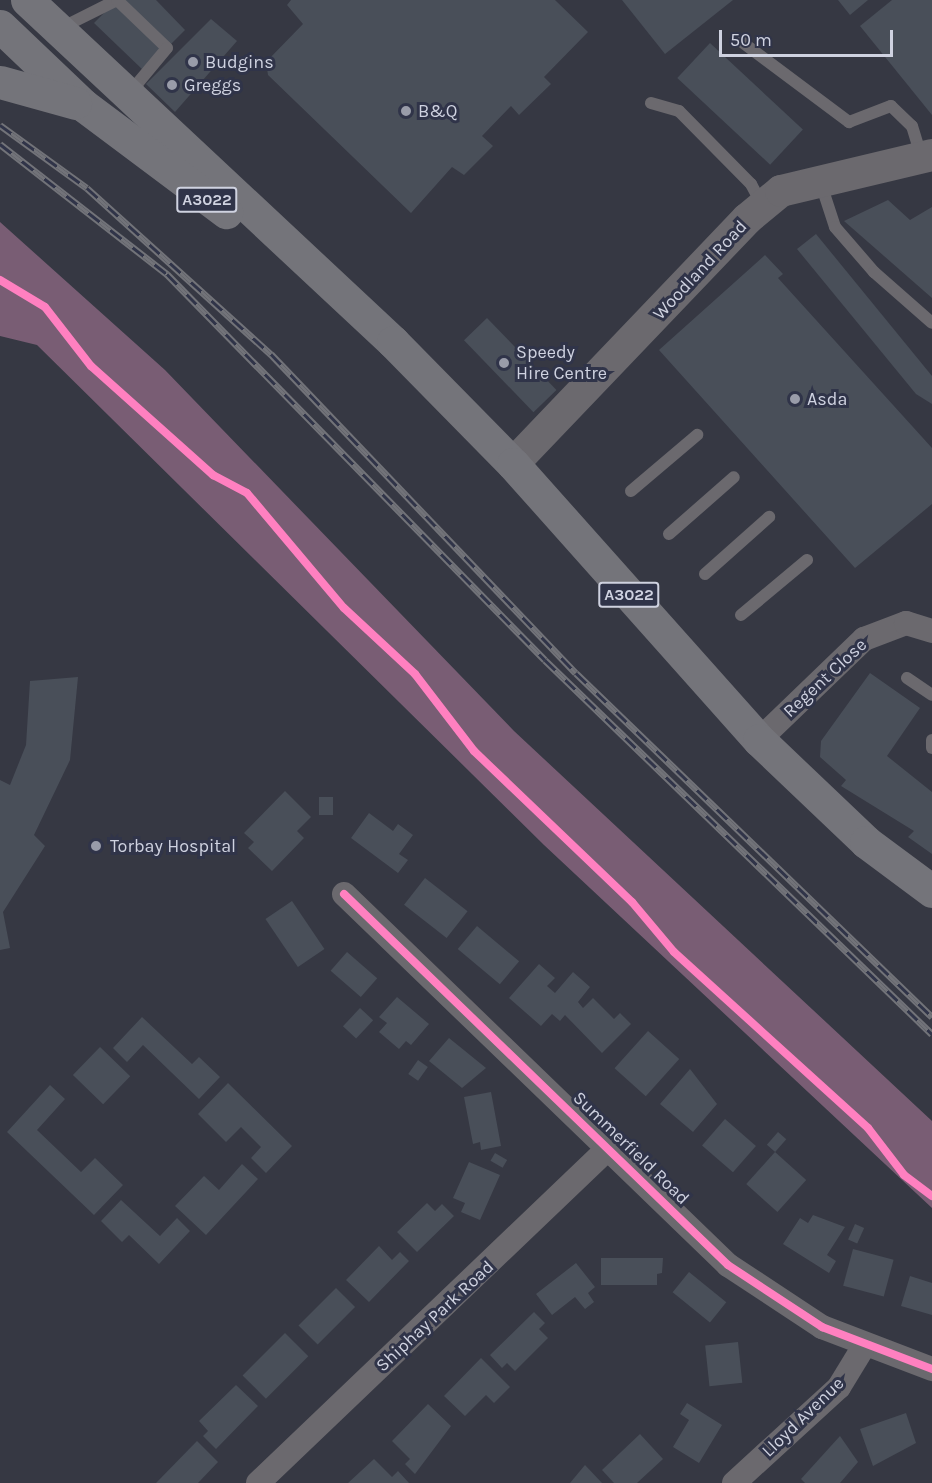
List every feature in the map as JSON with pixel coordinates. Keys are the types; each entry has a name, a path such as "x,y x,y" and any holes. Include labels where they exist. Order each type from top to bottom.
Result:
{"main road":[{"name":"A3022","path":"27,0 142,113 337,287 513,464 759,740 866,842 932,891"},
{"name":"A3022","path":"0,26 83,105 215,206 337,287"},
{"path":"0,82 83,105"}],"street":[{"name":"Woodland Road","path":"513,464 762,206 781,191 927,156"},
{"name":"Regent Close","path":"759,740 864,639 906,623 932,630"},
{"name":"Summerfield Road","path":"344,894 610,1147 728,1265 822,1327 864,1346 932,1369"},
{"name":"Shiphay Park Road","path":"258,1483 610,1147"},
{"name":"Lloyd Avenue","path":"734,1483 839,1387 864,1346"}],"lane":[{"path":"57,30 117,0 167,48 137,84 142,113"},
{"path":"742,42 849,122 891,106 912,126 927,156"},
{"path":"651,103 679,111 751,184 762,206"},
{"path":"820,182 835,227 874,272 932,323"},
{"path":"631,491 697,435"},
{"path":"669,534 734,477"},
{"path":"705,574 769,517"},
{"path":"741,615 807,560"},
{"path":"907,678 932,696"},
{"path":"932,740 932,748"}],"shaded area":[{"path":"0,222 165,370 514,731 932,1121 932,1208 544,845 37,345 0,336"}],"building":[{"path":"117,0 156,0 185,30 144,71 94,23"},
{"name":"B&Q","path":"291,0 555,0 588,32 544,77 551,84 519,115 511,106 482,136 493,146 464,175 452,167 411,213 268,75 266,62 303,24 287,5"},
{"path":"622,0 733,0 665,54"},
{"path":"838,0 868,0 850,15"},
{"path":"892,0 932,0 932,115 860,26"},
{"name":"Budgins","path":"211,19 237,41 175,112 146,84"},
{"path":"710,43 803,130 770,165 677,78"},
{"path":"888,200 910,220 932,207 932,298 844,221"},
{"path":"816,234 932,376 932,404 916,394 797,249"},
{"name":"Asda","path":"765,255 783,274 778,278 932,448 932,504 855,568 659,350"},
{"path":"487,318 556,390 533,412 464,340"},
{"path":"870,673 920,708 887,756 932,792 932,854 908,837 914,831 841,786 846,780 820,757 821,741"},
{"path":"78,677 70,760 34,835 45,846 3,912 10,948 0,950 0,780 10,785 26,745 30,681"},
{"path":"285,791 311,817 297,831 304,838 272,871 248,848 254,842 244,833"},
{"path":"319,797 333,797 333,815 319,815"},
{"path":"369,813 393,831 398,824 413,835 399,854 408,860 398,873 351,838"},
{"path":"425,878 468,911 447,938 404,905"},
{"path":"292,901 324,949 298,967 265,919"},
{"path":"477,926 519,961 500,984 458,949"},
{"path":"347,952 377,978 361,997 331,971"},
{"path":"539,964 555,978 547,986 555,993 573,972 590,987 578,1002 583,1008 593,998 614,1019 620,1013 631,1024 602,1053 565,1015 560,1021 552,1014 541,1026 509,998"},
{"path":"397,997 429,1024 411,1045 406,1041 399,1049 379,1032 387,1023 379,1017"},
{"path":"360,1008 373,1020 356,1039 343,1026"},
{"path":"142,1017 192,1064 199,1057 220,1077 199,1099 143,1045 127,1062 113,1048"},
{"path":"648,1031 679,1059 646,1096 615,1068"},
{"path":"449,1038 486,1068 462,1088 429,1061"},
{"path":"100,1047 130,1076 103,1104 73,1075"},
{"path":"418,1060 428,1067 418,1081 408,1074"},
{"path":"690,1069 717,1104 693,1132 660,1104"},
{"path":"228,1083 292,1146 266,1173 251,1158 261,1147 241,1127 226,1142 198,1114"},
{"path":"50,1085 65,1099 37,1130 81,1172 95,1158 123,1185 94,1215 7,1132"},
{"path":"491,1092 501,1146 481,1150 480,1142 473,1144 464,1097"},
{"path":"725,1119 756,1146 733,1172 702,1145"},
{"path":"778,1132 786,1139 775,1152 767,1145"},
{"path":"775,1152 806,1180 777,1212 746,1184"},
{"path":"495,1153 507,1160 503,1168 491,1161"},
{"path":"469,1162 500,1175 480,1220 461,1212 465,1203 453,1198"},
{"path":"242,1164 258,1179 206,1235 175,1206 204,1176 219,1190"},
{"path":"121,1200 160,1236 177,1218 190,1231 159,1264 129,1235 122,1242 101,1221"},
{"path":"427,1203 435,1211 442,1204 454,1216 417,1252 397,1232"},
{"path":"813,1215 845,1227 827,1255 836,1261 829,1273 783,1244 800,1218 808,1223"},
{"path":"855,1224 864,1228 857,1244 848,1240"},
{"path":"379,1246 392,1260 400,1252 409,1261 369,1302 346,1280"},
{"path":"853,1249 894,1260 884,1297 843,1286"},
{"path":"601,1258 663,1258 662,1273 657,1274 657,1285 601,1285"},
{"path":"576,1263 595,1287 588,1293 594,1302 585,1309 575,1297 552,1315 536,1294"},
{"path":"689,1272 726,1302 710,1322 673,1292"},
{"path":"910,1276 932,1283 932,1315 901,1306"},
{"path":"336,1288 355,1307 318,1345 299,1325"},
{"path":"534,1312 545,1323 539,1329 548,1338 515,1371 507,1363 502,1368 490,1355"},
{"path":"285,1333 308,1356 266,1399 243,1375"},
{"path":"738,1342 742,1383 709,1386 705,1345"},
{"path":"481,1358 510,1387 494,1403 486,1395 465,1416 444,1396"},
{"path":"236,1385 258,1406 216,1449 203,1436 208,1431 199,1421"},
{"path":"687,1403 722,1425 699,1463 673,1447 689,1420 680,1414"},
{"path":"428,1404 451,1426 415,1474 405,1464 410,1459 392,1441"},
{"path":"906,1413 916,1443 873,1466 860,1429"},
{"path":"640,1434 663,1459 637,1483 614,1483 602,1470"},
{"path":"840,1436 858,1462 840,1483 805,1483 801,1479"},
{"path":"197,1441 218,1462 198,1483 156,1483"},
{"path":"374,1459 392,1477 398,1471 409,1483 348,1483"},
{"path":"585,1465 602,1483 570,1483"}],"railway":[{"path":"0,125 87,188 271,354 576,673 932,1017"},
{"path":"0,144 167,274 545,660 932,1034"}],"cycle path":[{"path":"0,280 45,307 91,366 213,475 247,493 344,608 415,674 474,751 632,902 674,952 868,1128 904,1175 932,1196"},
{"path":"344,894 728,1265 822,1327 932,1369"}],"place":[{"name":"Budgins","path":"193,62"},
{"name":"Greggs","path":"172,85"},
{"name":"B&Q","path":"406,111"},
{"name":"Speedy Hire Centre","path":"504,363"},
{"name":"Asda","path":"795,399"},
{"name":"Torbay Hospital","path":"96,846"}]}
